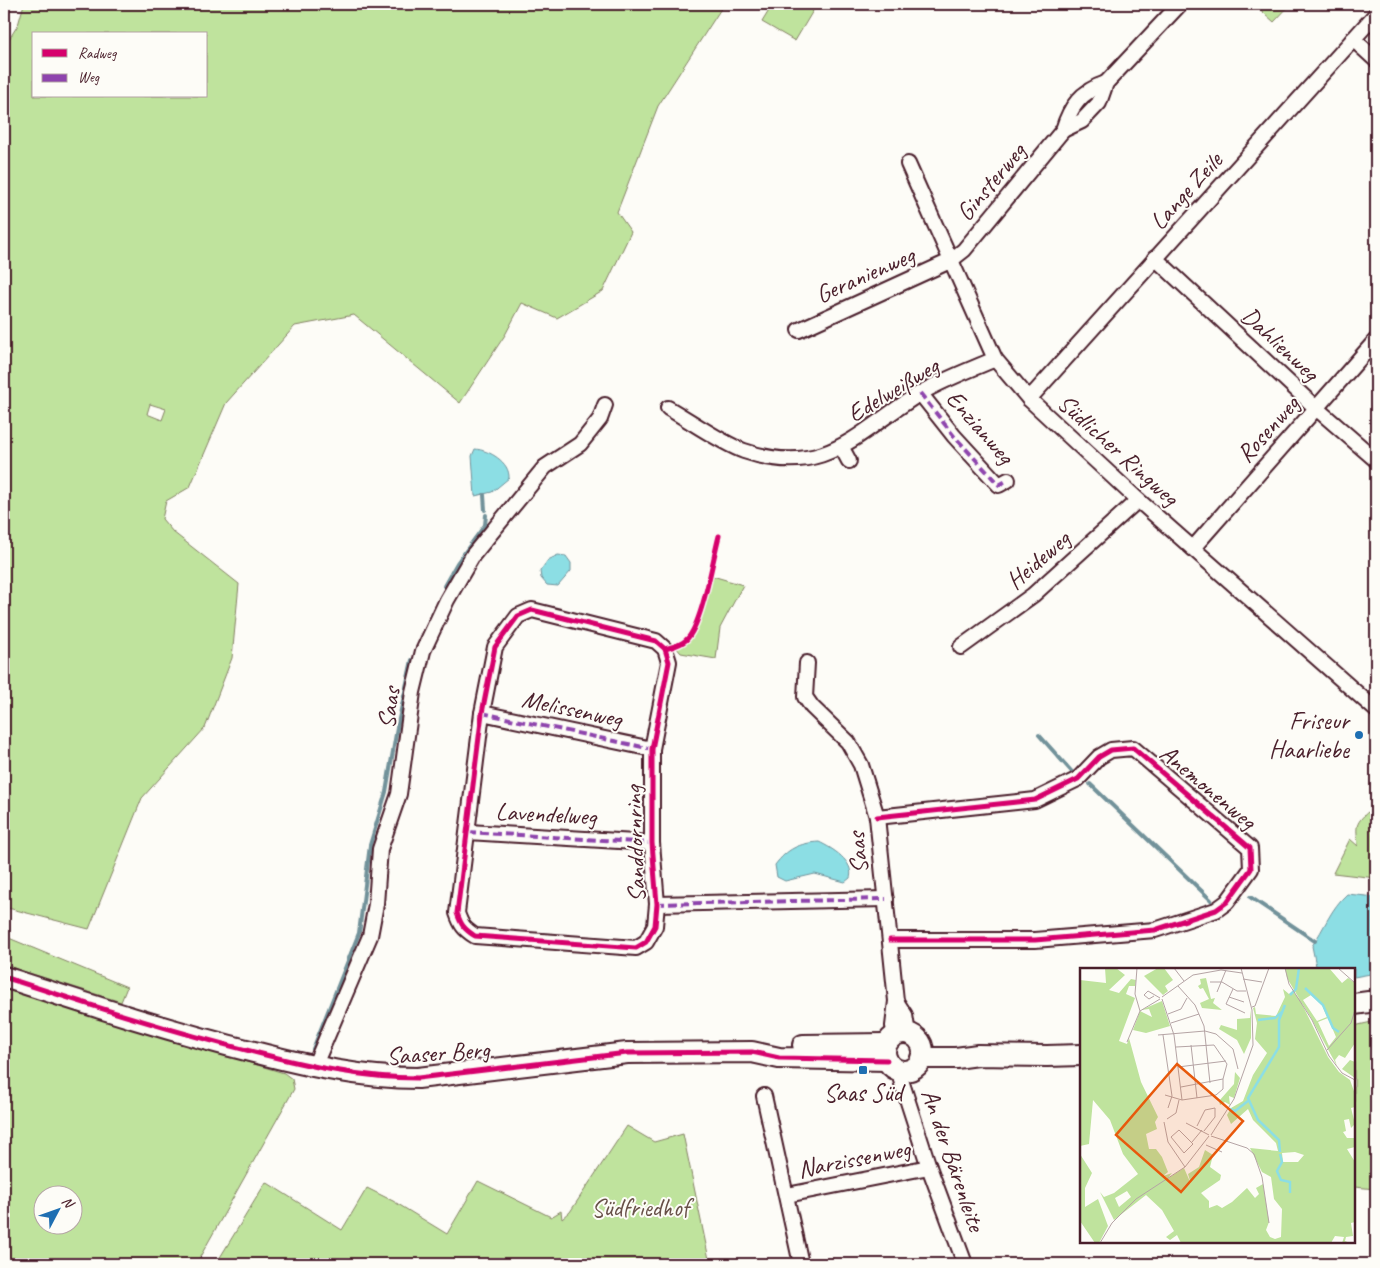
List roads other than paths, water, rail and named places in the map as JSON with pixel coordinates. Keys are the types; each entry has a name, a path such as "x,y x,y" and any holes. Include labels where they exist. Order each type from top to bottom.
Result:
{"street":[{"name":"Ginsterweg","path":"950,261 964,250 1063,130 1069,111 1084,93 1106,83 1180,4"},
{"name":"Lange Zeile","path":"1029,399 1376,14"},
{"path":"1354,39 1376,60"},
{"name":"Südlicher Ringweg","path":"908,164 995,359 1029,399 1138,500 1376,710"},
{"name":"Dahlienweg","path":"1156,258 1316,408 1376,460"},
{"name":"Geranienweg","path":"798,330 950,261"},
{"name":"Rosenweg","path":"1193,548 1376,340"},
{"name":"Edelweißweg","path":"668,408 743,451 786,460 815,458 842,448 920,393 995,359"},
{"name":"Enzianweg","path":"920,393 954,436 999,485 1008,480"},
{"name":"Saas","path":"314,1068 370,936 376,904 380,848 400,787 413,692 423,651 447,600 473,556 545,467 580,444 600,419 604,405"},
{"name":"Edelweißweg","path":"842,448 849,461"},
{"name":"Heideweg","path":"961,647 1033,595 1138,500"},
{"name":"Sanddornring","path":"532,610 656,641 662,645 669,662 652,749 652,843 657,904 656,926 646,942 636,948 475,936 464,929 457,913 482,713 494,647 518,616 532,610"},
{"name":"Saas","path":"807,663 805,697 812,707 848,742 861,765 877,817 896,1001 904,1015 903,1049"},
{"name":"Melissenweg","path":"482,713 652,749"},
{"name":"Anemonenweg","path":"877,817 1035,800 1078,778 1099,757 1112,750 1133,748 1250,848 1250,869 1226,902 1216,910 1155,930 1035,940 890,940"},
{"name":"Lavendelweg","path":"468,832 652,843"},
{"name":"Sanddornring","path":"657,904 886,899"},
{"name":"Saaser Berg","path":"4,977 210,1042 314,1068 392,1078 418,1078 627,1053 752,1052 779,1058 903,1049 956,1058 978,1055 1047,1056 1080,1054"},
{"path":"1355,1004 1375,1001"},
{"name":"An der Bärenleite","path":"903,1049 901,1080 965,1264"},
{"name":"Narzissenweg","path":"764,1096 801,1264"},
{"name":"Narzissenweg","path":"787,1195 930,1167"}],"water":[{"path":"475,449 492,454 498,458 506,467 509,478 492,492 475,496 472,456"},
{"path":"558,555 566,556 571,563 571,571 558,586 547,585 541,578 540,571 548,560"},
{"path":"819,842 836,852 846,861 851,872 850,878 845,882 815,874 785,881 777,877 775,865 784,855 799,845"},
{"path":"1347,894 1376,897 1376,973 1355,977 1355,968 1317,968 1316,966 1312,946 1341,900"}],"waterway":[{"path":"484,495 485,510"},
{"path":"444,586 457,563 485,525 486,515"},
{"path":"313,1049 359,933 370,845 386,792 397,728 412,660"},
{"path":"1039,735 1072,772"},
{"path":"1090,784 1211,900"},
{"path":"1250,897 1315,941"},
{"path":"1373,974 1376,986"}],"place":[{"name":"Friseur Haarliebe","path":"1359,735"},
{"name":"Saas Süd","path":"863,1070"}],"park label":[{"name":"Südfriedhof","path":"640,1208"}]}
